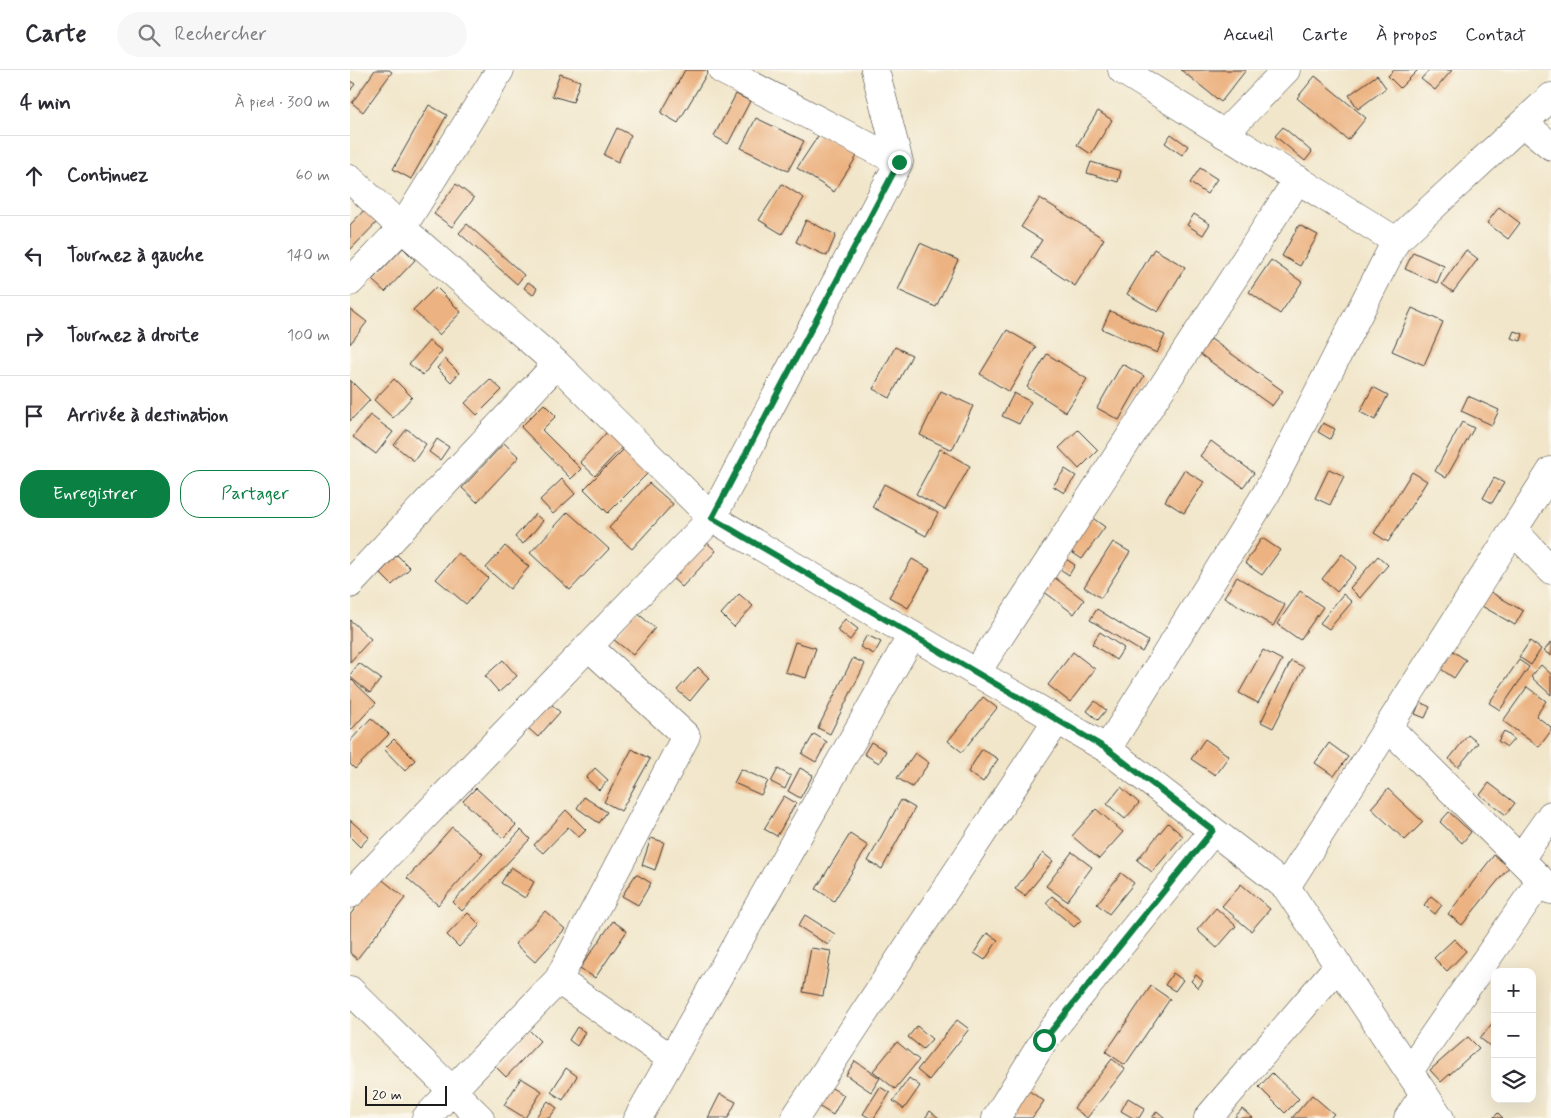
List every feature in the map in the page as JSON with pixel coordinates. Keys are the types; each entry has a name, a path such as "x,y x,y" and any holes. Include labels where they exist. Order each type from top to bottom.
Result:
{"street":[{"path":"350,282 402,228 500,70"},
{"path":"722,70 899,162"},
{"path":"350,894 712,518 899,162 875,70"},
{"path":"1122,70 1396,241"},
{"path":"1224,134 1286,70"},
{"path":"1107,749 1266,494 1396,241 1551,97"},
{"path":"1523,122 1551,146"},
{"path":"350,179 402,228 557,364 712,518 1107,749 1286,887 1440,1118"},
{"path":"976,673 1298,179"},
{"path":"350,584 557,364"},
{"path":"1286,887 1551,471"},
{"path":"1513,530 1551,570"},
{"path":"638,1118 912,635"},
{"path":"426,1118 558,980 686,736 588,646"},
{"path":"795,1118 1057,720"},
{"path":"1388,727 1546,885 1409,1071"},
{"path":"1520,859 1551,815"},
{"path":"996,1118 1044,1040 1213,830"},
{"path":"1208,1118 1338,966"},
{"path":"558,980 672,1059"},
{"path":"350,990 480,1118"},
{"path":"1408,1118 1424,1094"}],"building":[{"path":"375,70 389,70 392,72 363,112 352,103"},
{"path":"685,70 709,70 678,123 661,113"},
{"path":"1181,70 1246,70 1221,102"},
{"path":"1394,70 1418,70 1400,88 1388,76"},
{"path":"1429,70 1452,70 1435,90 1421,79"},
{"path":"560,74 580,81 573,102 552,96"},
{"path":"1377,75 1386,88 1358,109 1349,95"},
{"path":"1315,76 1366,118 1348,140 1297,98"},
{"path":"350,81 355,84 350,91"},
{"path":"736,94 750,101 728,144 714,136"},
{"path":"429,105 447,115 411,179 393,169"},
{"path":"1098,111 1112,120 1091,154 1077,145"},
{"path":"756,118 804,141 788,171 741,148"},
{"path":"1283,127 1312,152 1305,161 1275,136"},
{"path":"617,128 631,135 618,162 604,155"},
{"path":"820,133 857,156 834,192 797,168"},
{"path":"1171,134 1188,146 1182,155 1165,143"},
{"path":"1091,162 1121,171 1118,182 1087,173"},
{"path":"1200,168 1217,179 1207,194 1190,183"},
{"path":"456,184 474,198 452,227 434,214"},
{"path":"782,184 804,198 782,234 759,220"},
{"path":"1040,198 1104,239 1075,286 1031,257 1042,240 1021,227"},
{"path":"368,206 381,218 350,250 350,225"},
{"path":"1499,207 1520,223 1508,239 1487,223"},
{"path":"1194,214 1210,224 1203,235 1187,225"},
{"path":"806,220 836,235 827,256 796,242"},
{"path":"467,224 524,275 517,284 459,233"},
{"path":"1299,225 1318,235 1300,266 1282,256"},
{"path":"920,243 958,260 936,307 898,290"},
{"path":"403,248 415,260 385,292 372,280"},
{"path":"1154,249 1185,267 1158,312 1127,294"},
{"path":"1466,250 1478,259 1453,292 1442,284"},
{"path":"1413,252 1444,266 1437,283 1405,269"},
{"path":"1271,260 1302,282 1280,314 1249,292"},
{"path":"528,282 537,288 533,295 524,288"},
{"path":"436,287 461,312 439,335 413,310"},
{"path":"1412,308 1443,322 1424,365 1392,351"},
{"path":"350,309 367,322 350,344"},
{"path":"1110,311 1165,335 1157,353 1102,329"},
{"path":"1007,330 1036,347 1009,392 980,374"},
{"path":"1514,331 1523,334 1521,341 1511,338"},
{"path":"1211,339 1283,391 1272,406 1200,354"},
{"path":"429,341 442,351 423,375 409,364"},
{"path":"895,347 912,355 890,398 873,389"},
{"path":"1047,354 1087,379 1066,412 1027,387"},
{"path":"445,359 459,373 451,382 437,368"},
{"path":"1122,364 1144,376 1119,420 1097,408"},
{"path":"394,379 412,397 393,418 374,400"},
{"path":"490,379 502,390 477,415 465,403"},
{"path":"350,380 370,400 350,421"},
{"path":"1373,387 1388,395 1375,420 1360,412"},
{"path":"941,391 973,406 952,450 920,435"},
{"path":"1014,393 1031,402 1019,424 1002,416"},
{"path":"1468,396 1499,410 1492,425 1461,411"},
{"path":"544,404 556,416 542,430 581,469 571,479 521,427"},
{"path":"370,415 393,432 376,454 353,437"},
{"path":"1462,422 1474,428 1446,478 1435,471"},
{"path":"1323,423 1335,429 1330,439 1318,432"},
{"path":"407,429 426,444 414,461 394,445"},
{"path":"1078,430 1098,450 1079,469 1059,448"},
{"path":"608,431 624,445 595,476 580,462"},
{"path":"437,439 449,447 440,460 429,452"},
{"path":"1211,441 1254,473 1243,487 1200,456"},
{"path":"504,443 519,457 477,502 462,488"},
{"path":"629,444 653,468 608,513 584,489"},
{"path":"940,449 970,466 945,510 916,494"},
{"path":"1065,469 1076,476 1064,493 1053,486"},
{"path":"1329,469 1344,476 1330,505 1315,498"},
{"path":"1184,470 1204,482 1184,513 1165,501"},
{"path":"1412,472 1427,481 1388,542 1374,533"},
{"path":"1494,478 1504,483 1492,503 1483,498"},
{"path":"562,479 575,494 553,514 540,500"},
{"path":"649,483 673,504 632,549 609,528"},
{"path":"884,484 938,513 926,536 872,507"},
{"path":"568,512 609,549 570,590 530,553"},
{"path":"535,514 543,521 523,544 515,537"},
{"path":"1087,514 1105,527 1082,559 1064,547"},
{"path":"1262,538 1280,550 1262,575 1245,563"},
{"path":"703,539 716,551 682,587 669,575"},
{"path":"1113,542 1130,552 1101,598 1084,587"},
{"path":"505,546 529,567 510,589 486,568"},
{"path":"458,553 488,578 466,604 436,579"},
{"path":"1342,554 1357,567 1337,592 1322,579"},
{"path":"397,555 410,568 392,585 380,573"},
{"path":"1378,556 1388,565 1360,598 1350,588"},
{"path":"1063,557 1075,565 1069,575 1057,567"},
{"path":"912,559 930,569 908,608 889,597"},
{"path":"1046,571 1084,600 1074,614 1035,585"},
{"path":"1237,577 1285,605 1273,626 1224,597"},
{"path":"1300,591 1323,607 1300,640 1277,624"},
{"path":"1489,591 1523,611 1515,625 1480,605"},
{"path":"739,594 753,606 734,627 721,614"},
{"path":"1343,594 1352,602 1329,629 1320,623"},
{"path":"1097,609 1148,641 1142,652 1090,620"},
{"path":"636,612 655,628 633,655 613,639"},
{"path":"845,619 858,629 850,640 837,630"},
{"path":"350,620 371,639 350,662"},
{"path":"1100,632 1124,648 1116,660 1092,644"},
{"path":"867,635 881,642 874,654 860,647"},
{"path":"1530,641 1541,649 1531,665 1519,657"},
{"path":"795,642 816,648 806,678 785,672"},
{"path":"1551,642 1551,656 1544,651"},
{"path":"1450,649 1466,660 1454,678 1438,667"},
{"path":"1263,650 1282,660 1258,703 1239,693"},
{"path":"1073,652 1095,669 1070,702 1048,685"},
{"path":"853,658 865,664 830,734 818,728"},
{"path":"503,660 517,676 499,692 485,676"},
{"path":"1519,660 1529,667 1500,710 1489,703"},
{"path":"1291,661 1304,667 1273,728 1261,722"},
{"path":"359,663 381,679 370,693 350,677"},
{"path":"1541,665 1551,674 1551,695 1531,677"},
{"path":"698,667 709,678 690,701 677,690"},
{"path":"352,680 376,703 350,731 350,682"},
{"path":"1527,687 1546,701 1536,716 1551,727 1551,731 1539,747 1503,721"},
{"path":"983,697 997,708 962,752 948,741"},
{"path":"1095,701 1106,710 1098,720 1087,711"},
{"path":"1420,702 1430,707 1425,718 1415,714"},
{"path":"550,703 560,712 538,737 528,728"},
{"path":"371,718 389,734 355,769 350,764 350,741"},
{"path":"1504,731 1514,739 1507,747 1498,741"},
{"path":"814,734 827,742 816,762 802,754"},
{"path":"1468,735 1478,743 1458,767 1449,759"},
{"path":"394,739 415,760 405,771 384,749"},
{"path":"1205,739 1229,756 1215,775 1191,759"},
{"path":"871,742 886,751 879,763 864,754"},
{"path":"1329,743 1348,757 1334,776 1315,763"},
{"path":"632,749 650,759 621,811 604,802"},
{"path":"982,749 998,759 983,782 968,772"},
{"path":"915,753 929,763 912,787 897,778"},
{"path":"595,768 608,780 599,790 586,778"},
{"path":"800,768 813,775 800,798 788,791"},
{"path":"741,769 768,781 761,795 734,783"},
{"path":"778,769 791,776 785,789 771,782"},
{"path":"1489,783 1515,803 1506,815 1480,795"},
{"path":"1121,787 1139,803 1125,819 1107,804"},
{"path":"476,788 516,825 503,838 463,801"},
{"path":"1388,789 1423,822 1405,840 1371,808"},
{"path":"784,796 796,803 777,836 764,829"},
{"path":"584,797 607,812 599,823 577,808"},
{"path":"901,800 915,808 882,869 868,861"},
{"path":"1096,809 1123,832 1099,859 1072,836"},
{"path":"566,810 586,830 579,837 568,827 543,853 534,845"},
{"path":"1449,812 1471,832 1462,843 1440,822"},
{"path":"350,820 369,837 360,847 350,837"},
{"path":"1168,823 1183,836 1152,872 1137,860"},
{"path":"452,827 483,854 438,905 407,878"},
{"path":"521,830 530,839 462,911 453,902"},
{"path":"850,834 868,846 834,901 816,889"},
{"path":"651,838 664,842 655,870 642,865"},
{"path":"1072,852 1092,867 1067,901 1046,886"},
{"path":"1043,853 1053,861 1025,896 1015,889"},
{"path":"1494,855 1509,867 1462,925 1448,914"},
{"path":"511,867 534,882 525,898 501,883"},
{"path":"1121,873 1134,883 1109,914 1097,904"},
{"path":"636,874 651,883 638,905 622,896"},
{"path":"379,877 405,898 357,959 350,953 350,915"},
{"path":"1241,884 1270,909 1251,931 1222,906"},
{"path":"1052,896 1081,920 1074,927 1046,903"},
{"path":"1431,896 1442,905 1435,914 1424,905"},
{"path":"1216,908 1236,926 1217,948 1197,930"},
{"path":"545,911 565,929 535,962 515,944"},
{"path":"468,913 480,925 459,947 447,935"},
{"path":"805,915 835,934 828,945 798,926"},
{"path":"613,921 627,931 595,978 580,968"},
{"path":"987,933 998,940 985,960 974,953"},
{"path":"1454,939 1466,951 1447,971 1434,958"},
{"path":"811,948 831,951 823,996 803,992"},
{"path":"1173,973 1183,980 1175,991 1165,985"},
{"path":"1196,975 1203,981 1198,988 1191,981"},
{"path":"1151,986 1170,999 1125,1065 1106,1052"},
{"path":"957,1020 969,1029 929,1080 917,1070"},
{"path":"1491,1025 1491,1047 1480,1038"},
{"path":"917,1026 932,1039 923,1049 908,1037"},
{"path":"577,1027 585,1032 577,1046 569,1040"},
{"path":"528,1029 540,1041 506,1077 494,1065"},
{"path":"1468,1037 1479,1048 1441,1082 1430,1070"},
{"path":"897,1042 919,1060 895,1089 873,1071"},
{"path":"1112,1059 1125,1069 1087,1118 1074,1108"},
{"path":"855,1061 880,1078 871,1092 846,1075"},
{"path":"566,1068 577,1076 563,1100 551,1092"},
{"path":"1272,1073 1299,1099 1285,1113 1259,1087"},
{"path":"521,1078 542,1091 525,1118 504,1105"},
{"path":"909,1078 920,1086 904,1109 893,1101"},
{"path":"830,1087 844,1095 833,1115 818,1106"},
{"path":"880,1087 890,1093 874,1118 870,1118 863,1114"},
{"path":"1026,1089 1044,1101 1032,1118 1013,1118 1009,1115"},
{"path":"720,1094 736,1102 728,1118 708,1118"},
{"path":"1312,1095 1334,1114 1330,1118 1292,1118"},
{"path":"1128,1098 1145,1108 1139,1118 1133,1118 1121,1111"},
{"path":"548,1101 557,1108 549,1118 535,1118"},
{"path":"1242,1109 1253,1118 1234,1118"},
{"path":"930,1111 939,1118 925,1118"},
{"path":"1157,1111 1165,1118 1152,1118"},
{"path":"1498,1113 1503,1118 1493,1118"}],"route":[{"path":"899,162 712,518 1107,749 1213,830 1044,1040"}]}
